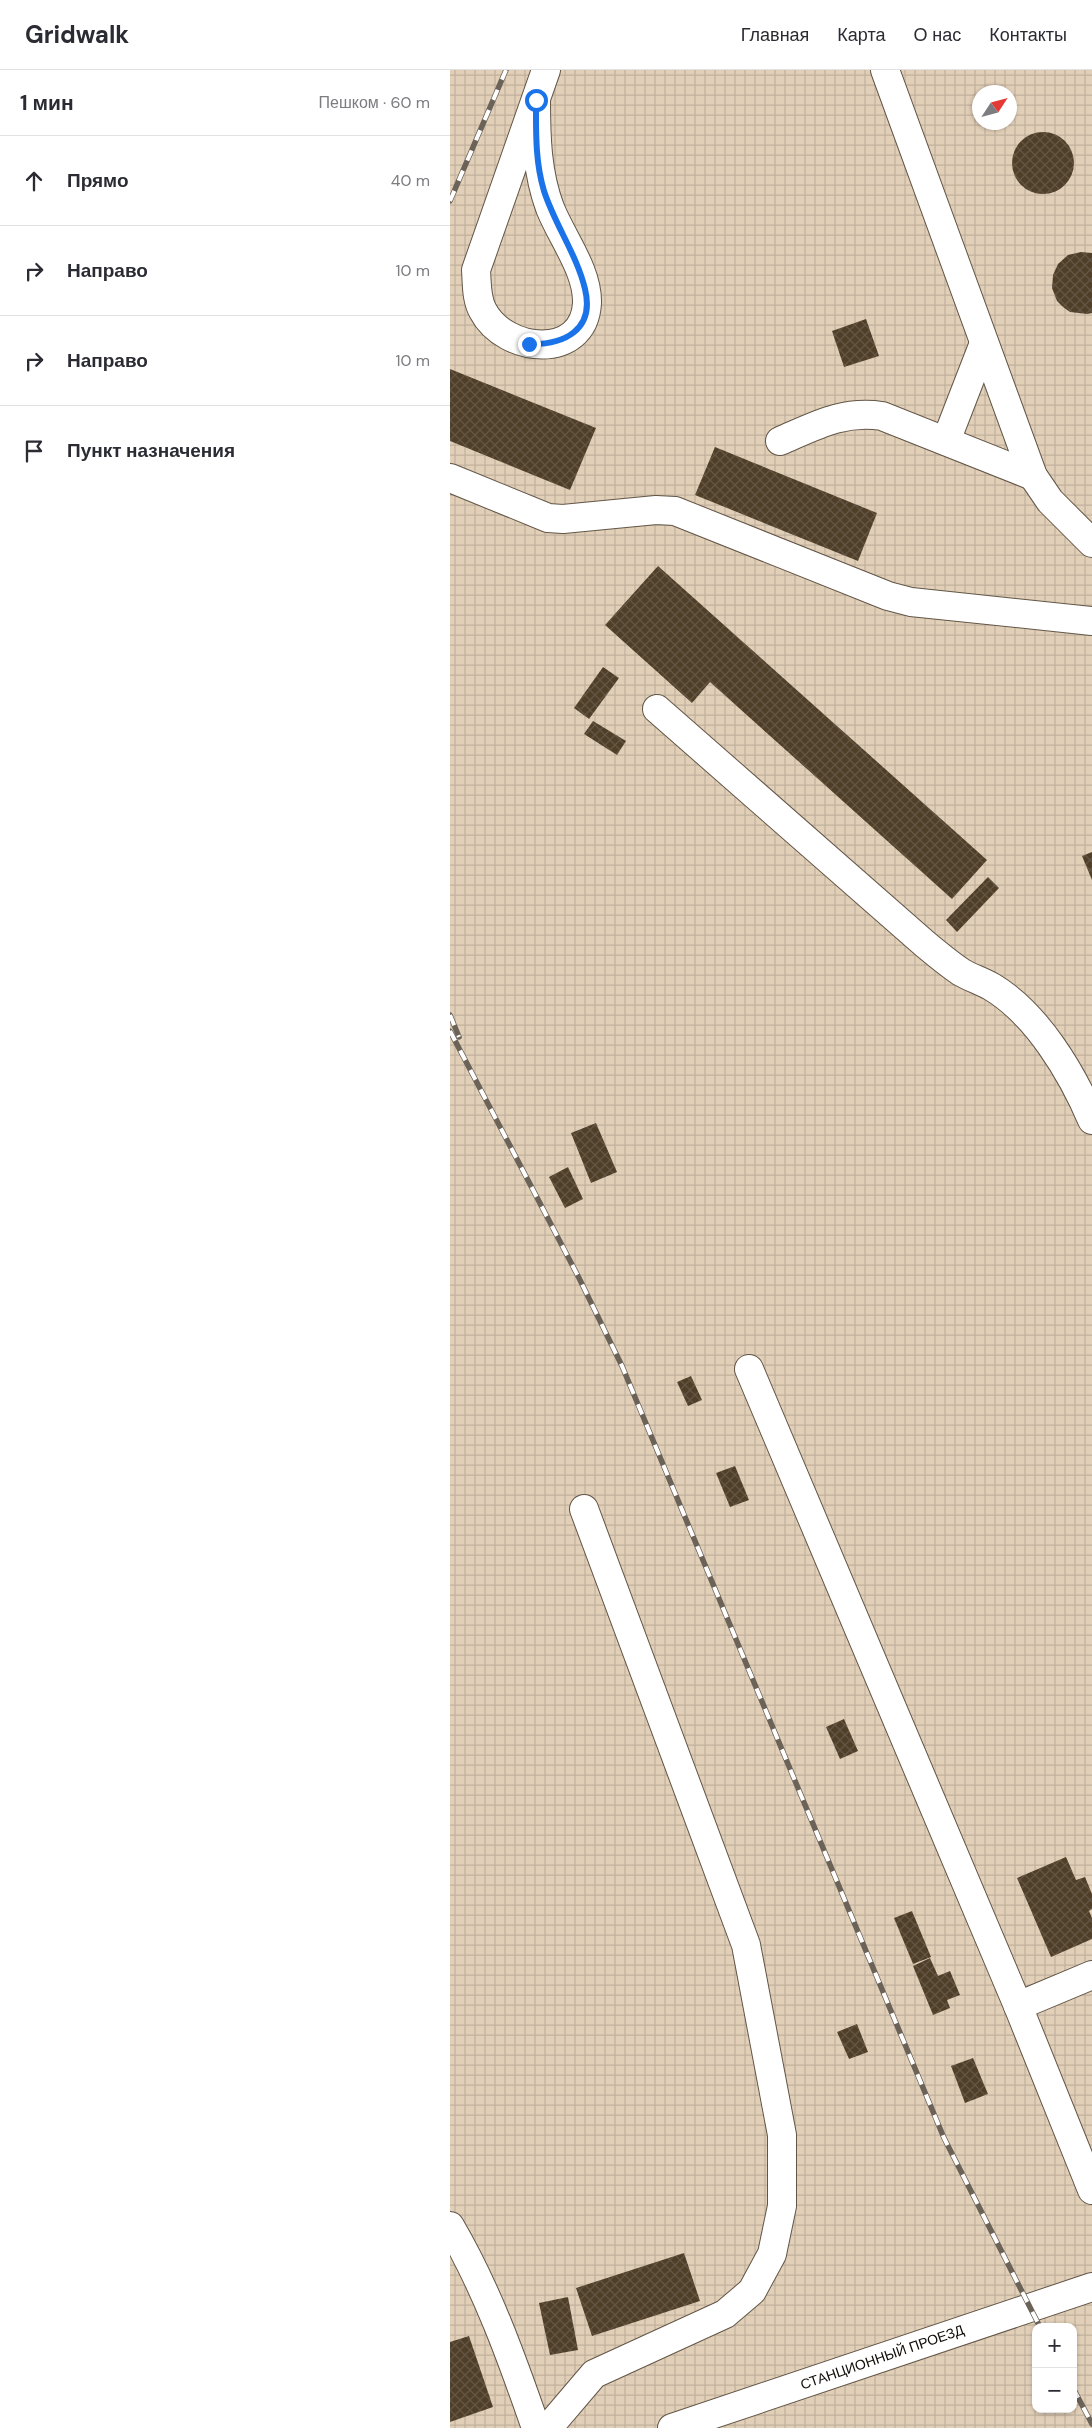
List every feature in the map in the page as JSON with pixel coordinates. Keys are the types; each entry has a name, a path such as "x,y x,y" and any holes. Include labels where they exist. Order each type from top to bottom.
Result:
{"street":[{"path":"536,100 538,166 544,190 579,270 586,290 587,304 584,319 577,330 564,340 547,344 529,344 510,339 492,324 482,309 476,270 546,70"},
{"path":"885,70 1033,476 1050,501 1092,542"},
{"path":"946,441 984,344"},
{"path":"780,441 839,416 864,413 882,416 1033,476"},
{"path":"450,478 548,518 563,519 656,510 674,511 888,596 911,602 1092,621"},
{"path":"657,709 925,944 962,972 993,988 1023,1013 1050,1044 1080,1092 1092,1120"},
{"path":"749,1369 1018,2006 1092,2190"},
{"path":"548,2428 594,2374 725,2314 752,2291 772,2254 782,2206 782,2135 746,1945 584,1509"},
{"path":"1018,2006 1092,1974"},
{"path":"454,2242 498,2324 536,2428"},
{"name":"СТАНЦИОННЫЙ ПРОЕЗД","path":"672,2428 1092,2287"}],"shaded area":[{"path":"450,70 1092,70 1092,2428 450,2428"}],"building":[{"path":"1037,132 1049,132 1065,141 1072,151 1074,163 1072,175 1065,185 1049,194 1037,194 1026,189 1017,180 1012,169 1012,157 1017,146 1026,137"},
{"path":"1081,252 1092,253 1092,313 1087,314 1070,312 1063,307 1057,301 1052,288 1053,275 1058,264 1068,255"},
{"path":"866,319 879,356 844,367 832,331"},
{"path":"450,369 596,428 570,490 450,441"},
{"path":"715,447 877,513 858,561 695,495"},
{"path":"658,566 987,860 952,899 710,682 692,703 605,625"},
{"path":"603,667 619,678 589,719 574,708"},
{"path":"593,721 626,741 617,755 584,734"},
{"path":"1092,852 1092,880 1082,856"},
{"path":"988,877 999,888 957,932 946,920"},
{"path":"596,1123 617,1172 591,1183 571,1133"},
{"path":"568,1167 583,1199 565,1208 549,1177"},
{"path":"691,1376 702,1400 688,1406 677,1382"},
{"path":"735,1466 749,1500 730,1507 716,1473"},
{"path":"844,1719 858,1751 840,1759 826,1727"},
{"path":"1066,1857 1076,1880 1085,1877 1092,1894 1092,1909 1089,1911 1092,1918 1092,1939 1051,1957 1017,1878"},
{"path":"912,1911 931,1957 913,1964 894,1918"},
{"path":"930,1958 938,1976 950,1971 960,1995 947,2000 950,2008 933,2015 913,1966"},
{"path":"857,2024 868,2052 849,2059 837,2032"},
{"path":"973,2058 988,2094 965,2103 951,2066"},
{"path":"684,2253 700,2301 592,2336 576,2288"},
{"path":"568,2297 578,2350 550,2355 539,2303"},
{"path":"469,2336 493,2407 450,2422 450,2342"}],"railway":[{"path":"450,201 506,70"},
{"path":"450,1015 459,1037"},
{"path":"450,1031 579,1278 622,1366 944,2138 1038,2323"},
{"path":"1077,2396 1092,2424"}],"route":[{"path":"529,344 547,344 564,340 577,330 584,319 587,304 586,290 579,270 550,208 538,166 536,100"}]}
